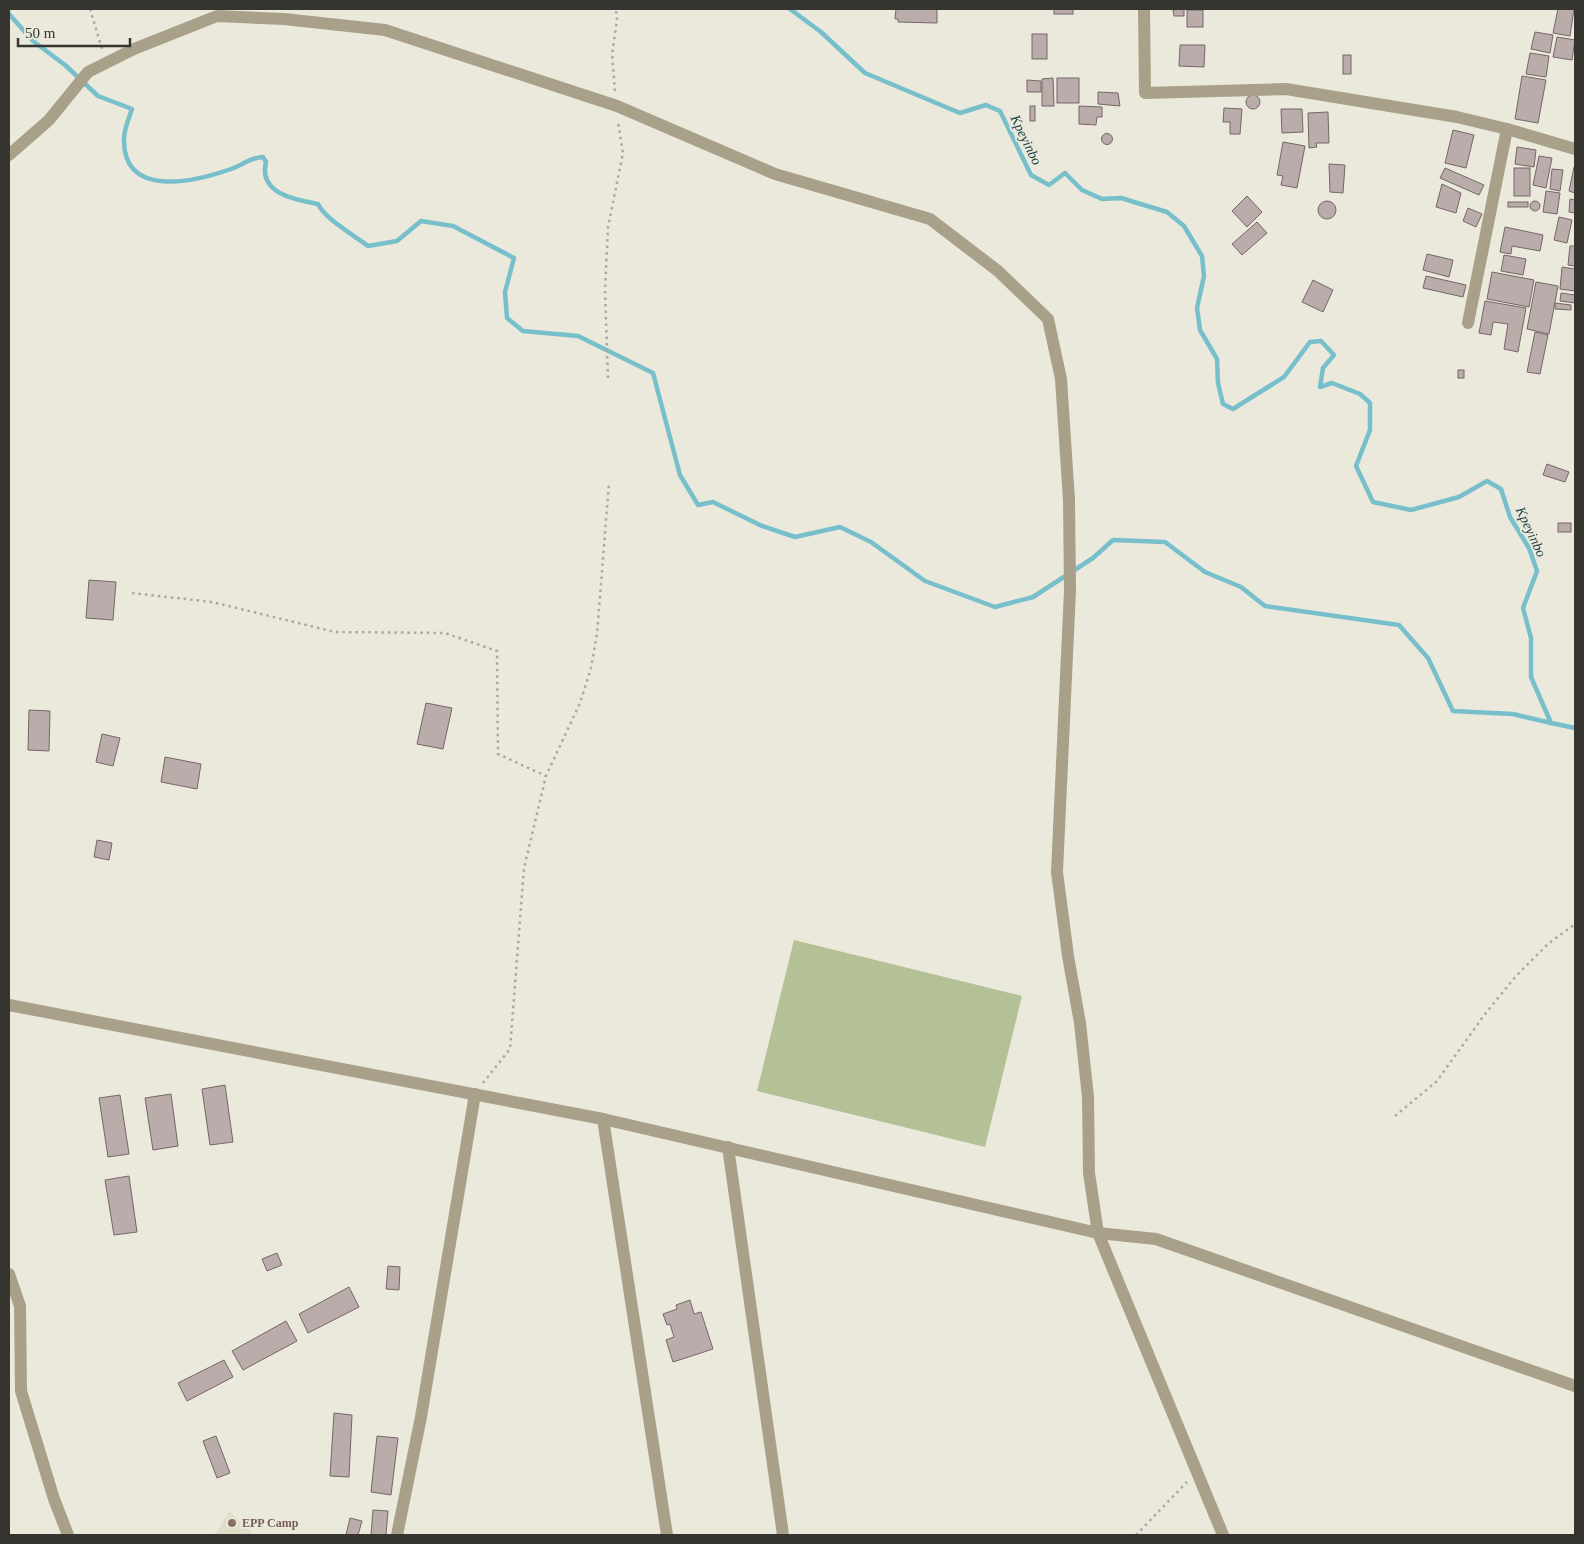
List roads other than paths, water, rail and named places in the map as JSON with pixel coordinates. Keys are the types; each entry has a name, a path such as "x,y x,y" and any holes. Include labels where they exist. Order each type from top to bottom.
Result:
{"street":[{"path":"1144,9 1145,93 1286,89 1457,117 1507,129 1575,149"},
{"path":"9,155 50,120 88,72 134,49 217,16 284,19 385,30 616,106 775,174 930,220 998,271 1048,319 1061,379 1069,500 1070,590 1057,872 1068,956 1080,1023 1088,1097 1089,1173 1098,1233 1195,1472 1223,1535"},
{"path":"1468,323 1507,129"},
{"path":"9,1005 603,1119 1098,1233 1156,1239 1575,1386"},
{"path":"397,1535 421,1416 475,1094"},
{"path":"603,1119 667,1535"},
{"path":"728,1147 783,1535"},
{"path":"9,1274 20,1306 21,1391 54,1499 68,1532 56,1535"}],"waterway":[{"name":"Kpeyinbo","path":"790,9 821,32 865,73 960,113 986,105 1000,111 1031,175 1049,185 1065,173 1082,190 1102,199 1121,198 1167,212 1184,226 1202,256 1204,276 1197,308 1200,330 1217,359 1218,383 1223,404 1233,409 1284,377 1310,342 1321,341 1334,355 1323,368 1320,387 1332,383 1360,394 1370,403 1370,430 1356,466 1373,502 1411,510 1459,497 1487,481 1501,489 1510,517 1529,548 1537,571 1523,608 1531,638 1531,677 1551,723 1575,728"},
{"path":"9,14 33,41 65,65 98,96 132,109 124,135 127,158 135,171 148,178 163,181 199,178 263,157 266,162 265,173 268,182 273,188 290,197 318,204 333,221 368,246 397,241 421,221 453,226 514,258 505,292 507,318 523,331 578,336 653,373 680,475 698,505 713,502 762,526 795,537 840,527 871,542 925,581 995,607 1033,597 1093,558 1113,540 1165,542 1205,572 1241,587 1265,606 1399,625 1428,658 1453,711 1513,714 1551,723"}],"place":[{"name":"EPP Camp","path":"232,1523"}]}
